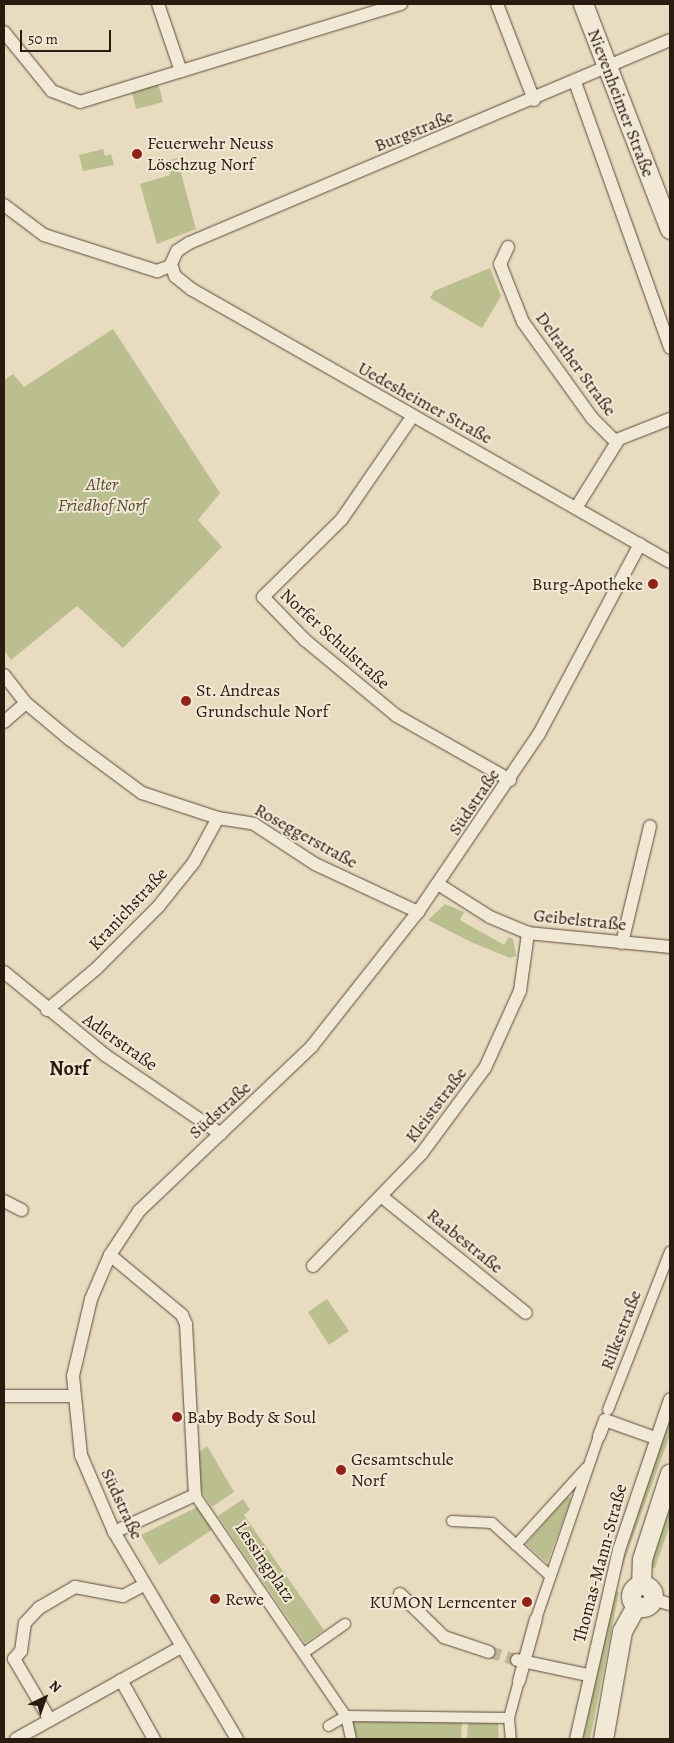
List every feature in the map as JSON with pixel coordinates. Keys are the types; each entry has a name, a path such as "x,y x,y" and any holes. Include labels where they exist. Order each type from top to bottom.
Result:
{"main road":[{"name":"Nievenheimer Straße","path":"584,4 670,229"},
{"path":"603,1739 622,1631 650,1598 642,1558 670,1473"}],"street":[{"path":"158,4 181,71"},
{"path":"4,32 52,91 72,102 88,102 181,71 401,4"},
{"path":"497,4 534,100"},
{"name":"Burgstraße","path":"172,261 197,239 534,100 670,40"},
{"path":"576,82 670,347"},
{"path":"4,204 44,235 157,271 172,261"},
{"name":"Delrather Straße","path":"508,247 500,264 522,322 592,418 616,442"},
{"name":"Uedesheimer Straße","path":"172,261 191,289 412,417 670,562"},
{"name":"Norfer Schulstraße","path":"412,417 342,519 263,597 304,640 397,716 510,780"},
{"path":"576,508 616,442 670,419"},
{"name":"Südstraße","path":"237,1739 180,1647 114,1532 81,1455 72,1396 90,1303 110,1255 151,1197 221,1134 312,1046 418,912 510,780 573,675 640,544"},
{"name":"Roseggerstraße","path":"4,675 26,702 142,793 218,818 254,824 315,864 418,912"},
{"path":"4,722 26,702"},
{"name":"Kranichstraße","path":"47,1010 96,969 158,907 194,862 218,818"},
{"path":"622,943 650,826"},
{"name":"Geibelstraße","path":"438,884 490,917 528,933 670,947"},
{"name":"Kleiststraße","path":"313,1266 422,1153 496,1051 520,991 528,933"},
{"name":"Adlerstraße","path":"4,972 47,1010 221,1134"},
{"name":"Raabestraße","path":"381,1196 526,1313"},
{"path":"4,1202 22,1210"},
{"name":"Rilkestraße","path":"520,1661 536,1619 548,1574 670,1252"},
{"path":"110,1255 182,1315 186,1324 195,1494 114,1532"},
{"path":"4,1396 72,1396"},
{"name":"Thomas-Mann-Straße","path":"576,1739 588,1675 619,1550 655,1438 670,1399"},
{"path":"607,1415 655,1438"},
{"name":"Rilkestraße","path":"516,1545 589,1464"},
{"name":"Lessingplatz","path":"195,1494 346,1716 351,1739"},
{"path":"452,1520 492,1523 548,1574"},
{"path":"50,1720 9,1660 21,1651 22,1628 31,1616 75,1587 123,1596 144,1585"},
{"path":"400,1594 432,1629 489,1652"},
{"path":"304,1652 345,1624"},
{"path":"16,1739 180,1647"},
{"path":"511,1739 508,1718 519,1681 520,1661 588,1675"},
{"path":"121,1680 154,1739"},
{"path":"329,1726 346,1716 508,1718"}],"green space":[{"path":"158,83 163,102 136,109 132,92"},
{"path":"103,149 105,156 111,154 114,165 83,171 79,155"},
{"path":"177,158 196,229 157,244 140,184 170,175 167,161"},
{"path":"490,268 501,296 482,328 430,298 434,291"},
{"name":"Alter Friedhof Norf","path":"113,329 220,493 198,520 222,547 123,648 77,606 11,660 4,650 4,380 13,374 24,387"},
{"path":"445,904 464,912 460,920 504,945 509,937 513,939 516,956 510,958 471,942 428,920"},
{"path":"327,1299 349,1331 329,1345 308,1312"},
{"path":"670,1421 670,1435 618,1578 658,1449"},
{"path":"207,1446 234,1492 212,1507 199,1488 198,1453"},
{"path":"670,1495 670,1525 655,1568 649,1567"},
{"path":"568,1496 571,1499 547,1563 526,1544"},
{"path":"243,1499 250,1510 244,1515 324,1630 305,1643 218,1516"},
{"path":"197,1507 213,1529 159,1565 141,1535"},
{"path":"615,1591 619,1592 590,1739 583,1739"},
{"path":"350,1722 462,1722 461,1739 355,1739"},
{"path":"468,1723 498,1723 499,1739 467,1739"}],"tunnel":[{"path":"489,1652 517,1660"}],"place":[{"name":"Feuerwehr Neuss Löschzug Norf","path":"137,154"},
{"name":"Burg-Apotheke","path":"653,584"},
{"name":"St. Andreas Grundschule Norf","path":"186,701"},
{"name":"Baby Body & Soul","path":"177,1417"},
{"name":"Gesamtschule Norf","path":"341,1470"},
{"name":"Rewe","path":"215,1599"},
{"name":"KUMON Lerncenter","path":"527,1602"}],"district":[{"name":"Norf","path":"69,1068"}]}
